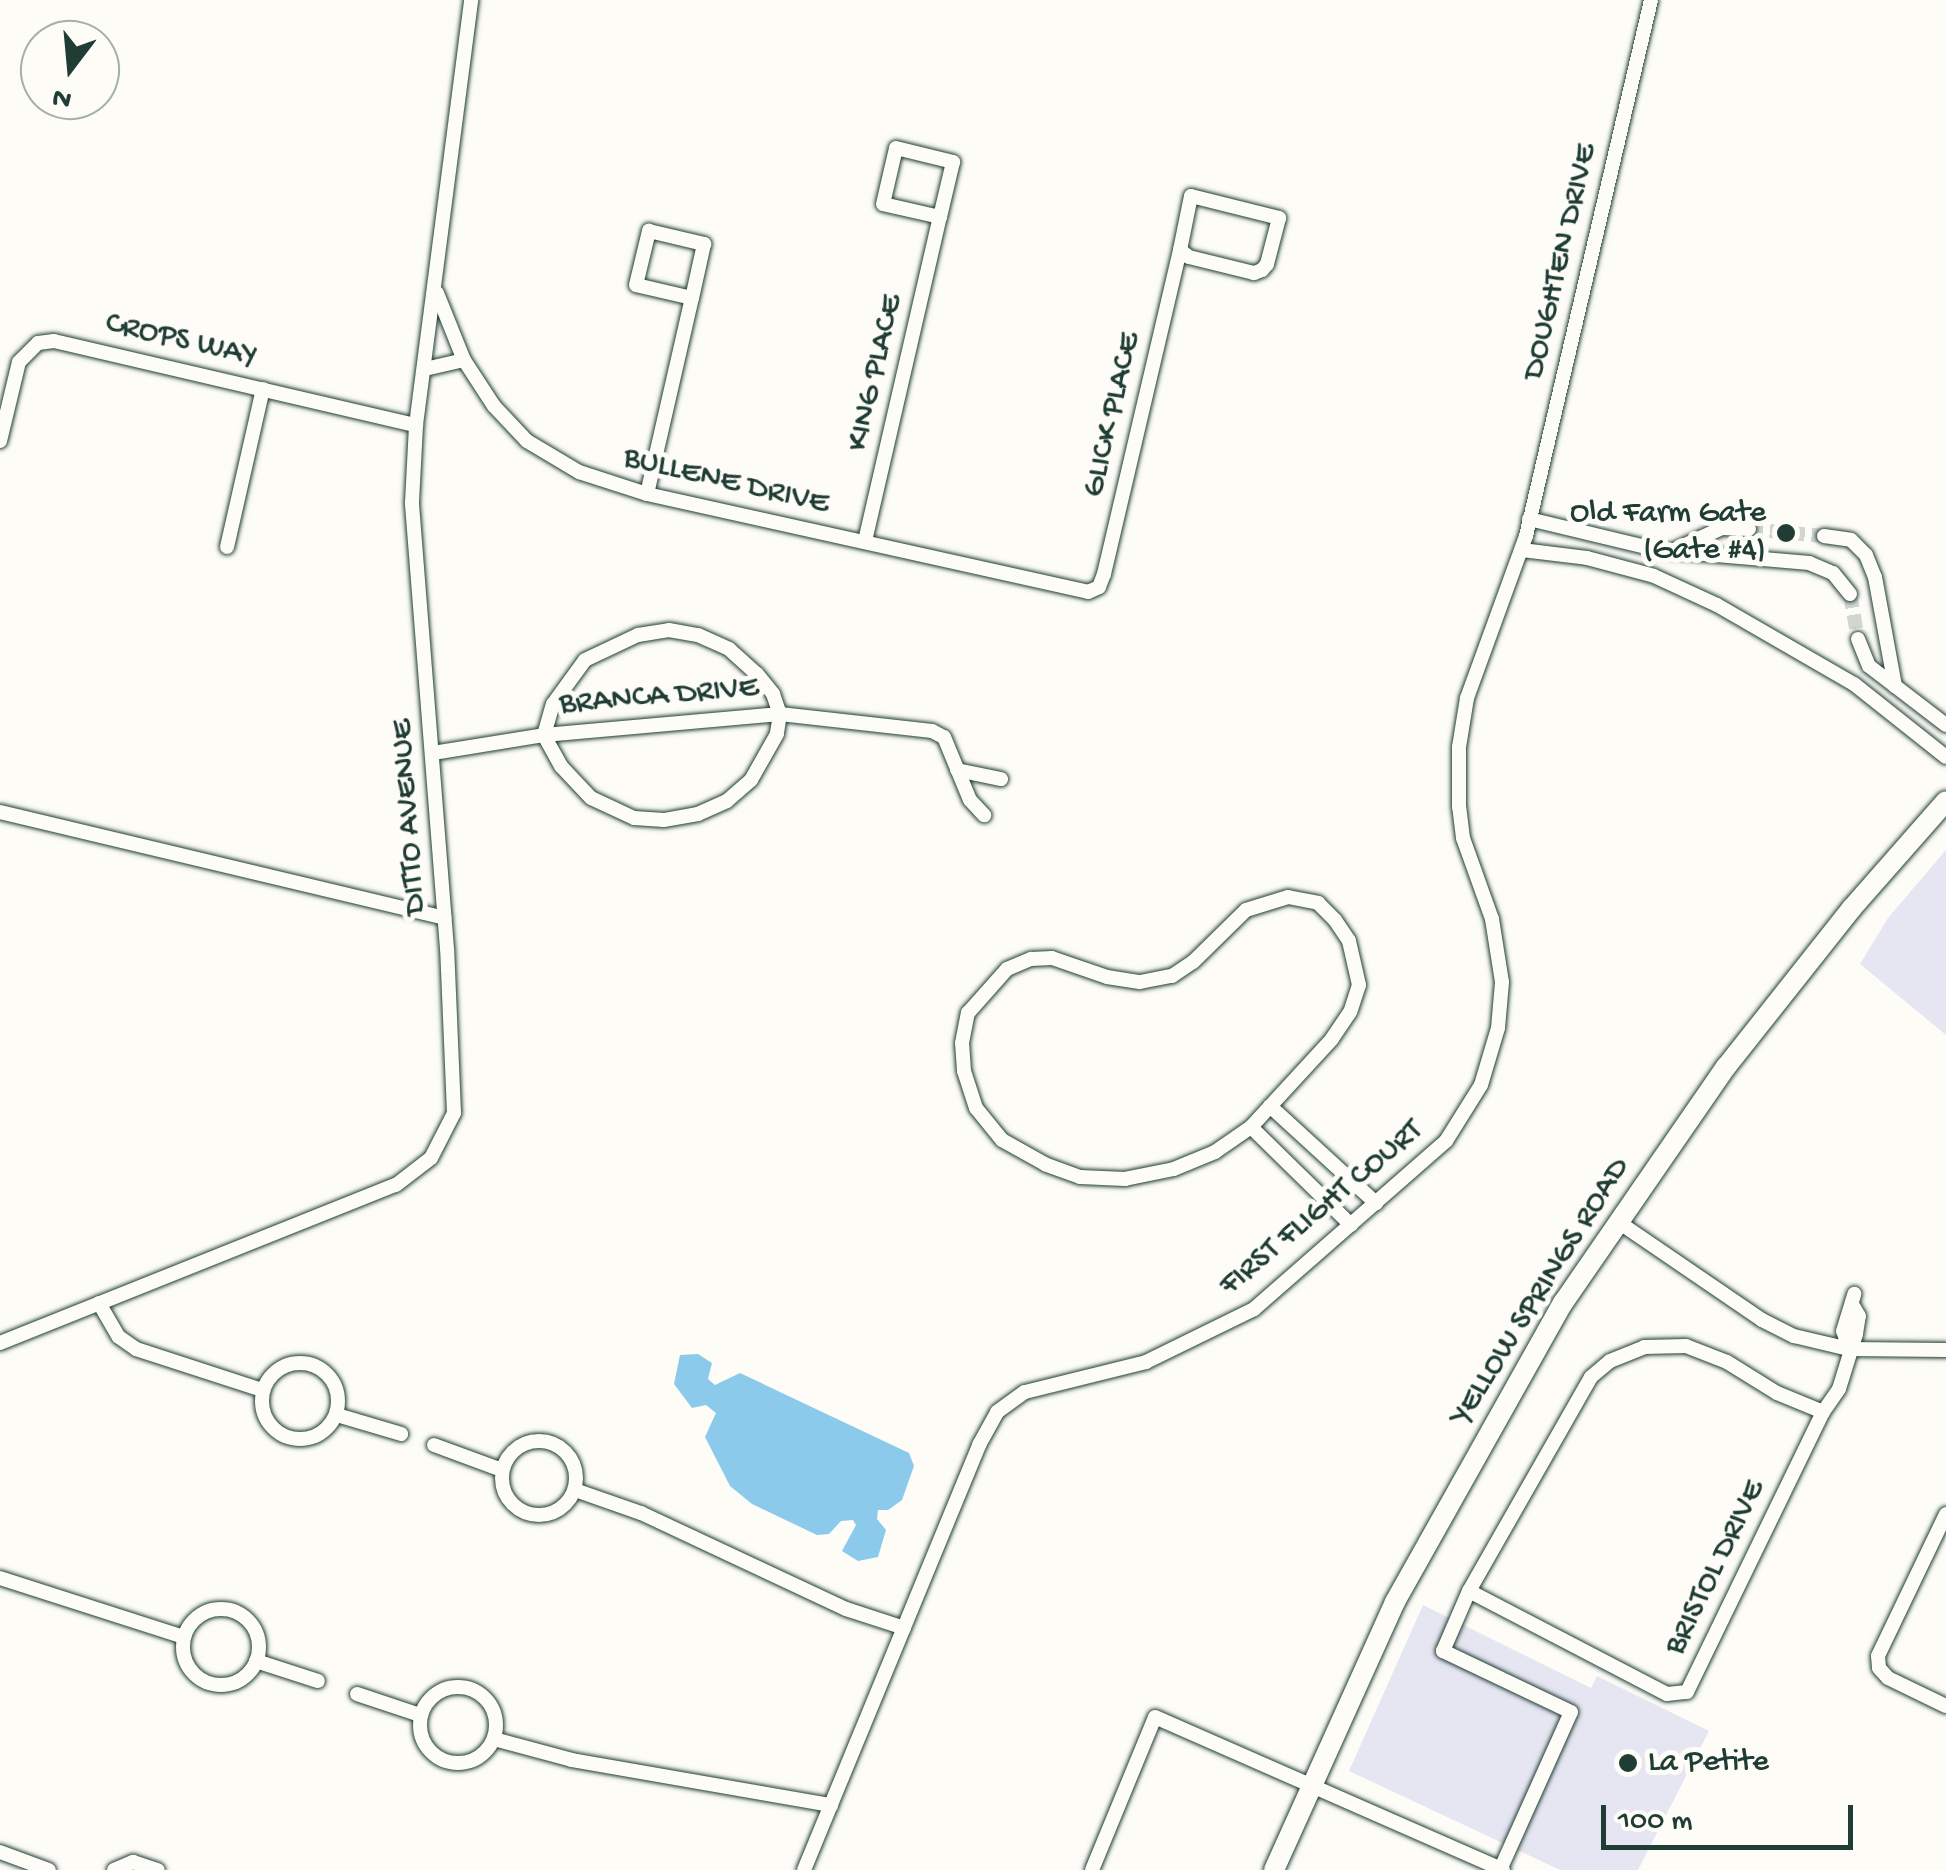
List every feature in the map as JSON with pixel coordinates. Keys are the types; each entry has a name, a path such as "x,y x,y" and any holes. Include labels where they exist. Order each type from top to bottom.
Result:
{"main road":[{"name":"YELLOW SPRINGS ROAD","path":"1274,1870 1395,1602 1512,1387 1617,1221 1726,1067 1812,956 1946,801"}],"street":[{"name":"DITTO AVENUE","path":"0,1343 396,1185 431,1158 454,1113 445,918 412,502 416,425 471,0"},
{"name":"DOUGHTEN DRIVE","path":"1524,543 1651,0"},
{"name":"KING PLACE","path":"865,541 953,162 896,148 882,204 940,217"},
{"name":"GLICK PLACE","path":"1095,591 1104,574 1192,196 1279,218 1268,264 1254,272 1189,257 1180,250"},
{"path":"647,494 692,298 704,244 648,231 636,285 692,298"},
{"name":"BULLENE DRIVE","path":"436,291 464,360 494,406 527,440 592,478 647,494 1095,591"},
{"name":"CROPS WAY","path":"0,441 19,362 38,343 68,343 416,425"},
{"path":"424,369 464,360"},
{"path":"227,548 263,389"},
{"path":"1530,519 1671,551 1809,563 1833,573 1850,594"},
{"path":"1671,551 1722,528 1748,529"},
{"path":"1824,536 1850,540 1866,555 1876,577 1895,686"},
{"path":"1524,543 1654,576 1717,606 1854,684 1946,757"},
{"name":"FIRST FLIGHT COURT","path":"804,1870 978,1445 1007,1401 1048,1386 1146,1362 1254,1309 1446,1141 1464,1116 1481,1084 1498,1028 1500,960 1492,919 1463,838 1459,747 1467,698 1524,543"},
{"name":"BRANCA DRIVE","path":"669,630 698,635 729,648 772,694 780,714 768,752 751,780 727,802 698,814 664,820 634,818 591,798 562,766 544,735 553,704 585,660 638,634 669,630"},
{"path":"1858,639 1869,666 1946,725"},
{"name":"BRANCA DRIVE","path":"432,753 544,735 780,714 932,731 944,737 970,800 984,815"},
{"path":"957,770 1001,778"},
{"path":"0,812 445,918"},
{"path":"1306,899 1318,903 1349,941 1358,984 1350,1012 1332,1039 1251,1126 1215,1152 1174,1169 1125,1179 1080,1176 1044,1164 1002,1140 976,1108 964,1071 962,1043 968,1013 1007,969 1031,959 1052,958 1140,982 1156,979 1193,962 1246,910 1265,902 1306,899"},
{"path":"1270,1106 1376,1203"},
{"path":"1251,1126 1351,1226"},
{"path":"1617,1221 1762,1320 1794,1336 1848,1349 1946,1350"},
{"name":"BRISTOL DRIVE","path":"1469,1591 1667,1694 1687,1692 1823,1412 1839,1389 1859,1316 1853,1300"},
{"path":"98,1303 118,1337 136,1349 262,1390"},
{"path":"1092,1870 1154,1716 1308,1788 1501,1870 1571,1712 1443,1651 1469,1591 1592,1377 1610,1361 1644,1347 1686,1346 1823,1412"},
{"path":"291,1362 312,1364 330,1376 337,1415 325,1431 307,1440 287,1438 271,1428 262,1410 262,1390 273,1372 291,1362"},
{"path":"337,1415 402,1434"},
{"path":"549,1442 572,1460 575,1490 564,1506 548,1516 529,1515 512,1506 502,1489 502,1470 519,1446 549,1442"},
{"path":"434,1445 502,1470"},
{"path":"575,1490 641,1514 846,1609 904,1628"},
{"path":"1946,1514 1878,1656 1879,1668 1888,1678 1946,1706"},
{"path":"0,1578 184,1637"},
{"path":"226,1609 250,1622 259,1648 256,1661 237,1682 208,1683 186,1665 184,1637 200,1615 226,1609"},
{"path":"256,1661 318,1680"},
{"path":"469,1689 492,1709 494,1739 483,1755 465,1764 446,1762 429,1752 420,1734 420,1715 439,1692 469,1689"},
{"path":"357,1694 420,1715"},
{"path":"494,1739 572,1760 831,1805"},
{"path":"0,1852 49,1870"},
{"path":"114,1870 134,1862 158,1870"}],"shaded area":[{"path":"1946,850 1946,1035 1860,964 1888,918"},
{"path":"1423,1605 1591,1688 1597,1676 1709,1731 1638,1870 1560,1870 1349,1771"}],"water":[{"path":"698,1354 712,1363 708,1379 715,1385 740,1373 909,1453 914,1466 902,1500 888,1510 878,1510 877,1519 886,1530 878,1557 858,1561 842,1551 856,1525 853,1520 841,1521 829,1534 817,1535 752,1504 730,1486 705,1437 716,1413 706,1405 692,1408 674,1384 680,1355"}],"tunnel":[{"path":"1749,529 1824,536"},
{"path":"1850,594 1858,639"}],"place":[{"name":"Old Farm Gate (Gate #4)","path":"1786,533"},
{"name":"La Petite","path":"1628,1763"}]}
